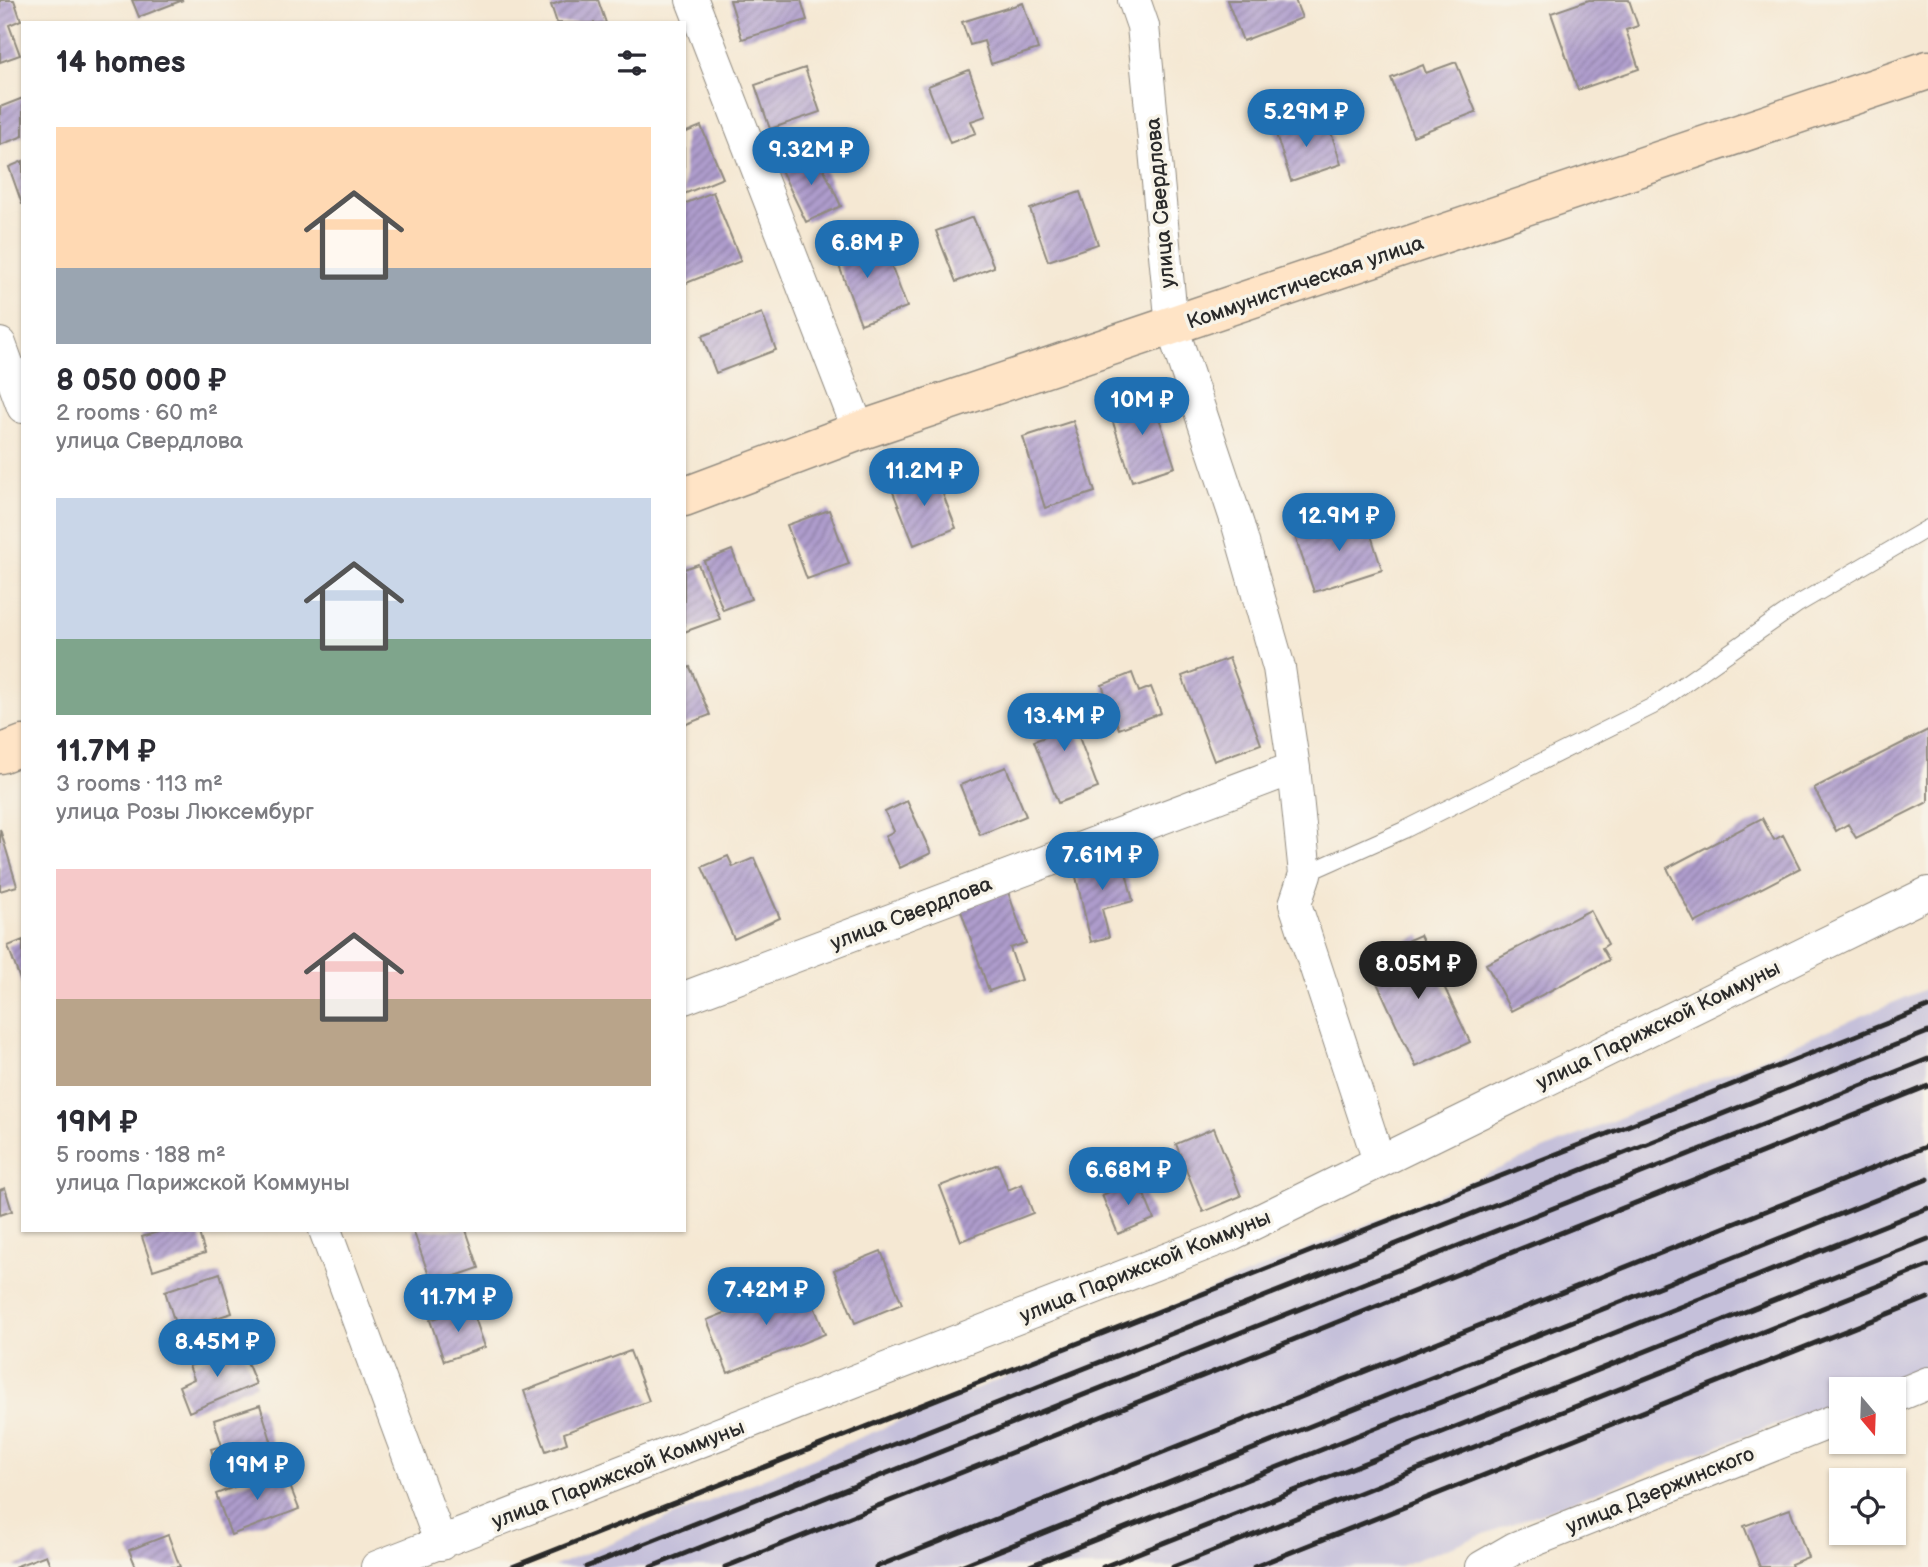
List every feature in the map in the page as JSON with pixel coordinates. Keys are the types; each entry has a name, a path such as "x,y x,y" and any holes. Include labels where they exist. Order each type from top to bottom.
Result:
{"street":[{"path":"692,0 859,431"},
{"name":"улица Свердлова","path":"1134,0 1143,26 1172,327 1237,525 1279,668 1294,768 1305,874 1295,904 1379,1161"},
{"name":"Коммунистическая улица","path":"686,496 859,431 1928,70"},
{"path":"0,344 21,402"},
{"path":"0,754 21,746"},
{"name":"улица Свердлова","path":"686,997 1294,768"},
{"name":"улица Парижской Коммуны","path":"377,1567 1232,1234 1928,894"},
{"path":"326,1232 441,1544"},
{"path":"1906,1392 1928,1383"},
{"name":"улица Дзержинского","path":"1482,1567 1514,1548 1829,1423"}],"lane":[{"path":"1305,874 1404,830 1653,706 1798,604 1928,528"}],"shaded area":[{"path":"1928,988 1928,1367 1901,1377 1829,1377 1829,1405 1397,1567 553,1567"}],"building":[{"path":"0,0 14,0 21,20 9,25 20,55 0,62"},
{"path":"132,0 183,0 139,17"},
{"path":"566,0 598,0 605,21 556,21 551,5"},
{"path":"730,0 801,0 807,20 742,39"},
{"path":"1227,0 1295,0 1302,18 1243,41"},
{"path":"1589,0 1629,0 1638,26 1626,30 1639,69 1578,90 1551,13"},
{"path":"1023,3 1038,49 991,64 984,41 970,45 962,22"},
{"path":"1456,62 1476,112 1413,136 1391,78 1423,65 1426,73"},
{"path":"805,68 820,112 770,129 755,85"},
{"path":"969,70 986,116 971,121 976,133 950,143 928,86"},
{"path":"21,99 21,137 0,145 0,107"},
{"path":"1304,118 1309,132 1329,126 1341,164 1291,181 1274,128"},
{"path":"701,126 723,178 686,193 686,132"},
{"path":"816,152 841,206 806,222 780,168"},
{"path":"21,162 21,201 9,167"},
{"path":"713,192 741,261 686,283 686,203"},
{"path":"1080,192 1098,244 1048,261 1030,209"},
{"path":"973,217 994,267 956,282 936,231"},
{"path":"847,227 862,267 888,257 907,307 861,324 827,234"},
{"path":"762,313 776,350 716,373 702,336"},
{"path":"1151,393 1175,467 1132,481 1108,407"},
{"path":"1073,421 1095,492 1045,508 1023,437"},
{"path":"934,471 956,528 914,545 891,487"},
{"path":"829,510 849,564 807,579 787,525"},
{"path":"1364,513 1382,570 1314,592 1295,536"},
{"path":"732,550 751,599 723,610 704,561"},
{"path":"698,564 720,619 686,631 686,568"},
{"path":"1229,658 1261,744 1214,761 1182,676"},
{"path":"690,667 710,715 686,724 686,668"},
{"path":"1132,673 1139,692 1151,687 1161,713 1119,729 1102,685"},
{"path":"1064,697 1098,788 1058,803 1034,741 1048,736 1037,708"},
{"path":"1928,730 1928,802 1856,838 1848,824 1836,831 1814,788"},
{"path":"1006,767 1026,816 980,835 960,785"},
{"path":"907,801 931,853 900,868 885,836 894,831 885,812"},
{"path":"1762,818 1774,840 1783,835 1800,868 1695,923 1667,868"},
{"path":"0,829 17,886 0,891"},
{"path":"728,856 733,867 754,858 780,918 734,939 702,867"},
{"path":"1122,856 1133,901 1102,909 1109,937 1091,942 1074,868"},
{"path":"1008,892 1026,943 1010,948 1021,980 989,991 960,908"},
{"path":"1590,910 1608,944 1602,948 1609,960 1511,1011 1486,964"},
{"path":"1420,935 1470,1042 1416,1067 1366,959"},
{"path":"21,941 21,982 8,946"},
{"path":"1214,1128 1241,1196 1203,1212 1176,1144"},
{"path":"998,1164 1008,1190 1022,1184 1033,1213 961,1241 940,1186"},
{"path":"1138,1180 1154,1219 1118,1234 1102,1195"},
{"path":"5,1188 12,1211 0,1215 0,1190"},
{"path":"158,1232 199,1232 205,1253 153,1270 142,1237"},
{"path":"414,1232 467,1232 479,1268 432,1284"},
{"path":"881,1251 902,1304 855,1323 834,1270"},
{"path":"220,1273 232,1313 177,1330 165,1291"},
{"path":"804,1281 825,1334 728,1373 707,1320"},
{"path":"471,1306 485,1347 444,1361 430,1320"},
{"path":"240,1345 256,1384 189,1412 179,1386 194,1379 189,1366"},
{"path":"630,1351 649,1401 564,1433 567,1443 546,1451 524,1391"},
{"path":"260,1405 273,1447 216,1465 211,1449 222,1446 214,1420"},
{"path":"283,1468 299,1509 231,1535 216,1494"},
{"path":"1790,1509 1808,1557 1791,1564 1792,1567 1760,1567 1744,1526"},
{"path":"168,1535 180,1567 136,1567 129,1550"},
{"path":"46,1555 51,1567 14,1567"}],"railway":[{"path":"512,1567 1928,1007"},
{"path":"586,1567 1928,1032"},
{"path":"651,1567 1928,1059"},
{"path":"725,1567 1928,1086"},
{"path":"876,1567 1928,1146"},
{"path":"958,1567 1928,1179"},
{"path":"1027,1567 1928,1208"},
{"path":"1103,1567 1928,1239"},
{"path":"1173,1567 1928,1266"},
{"path":"1254,1567 1928,1298"}]}
